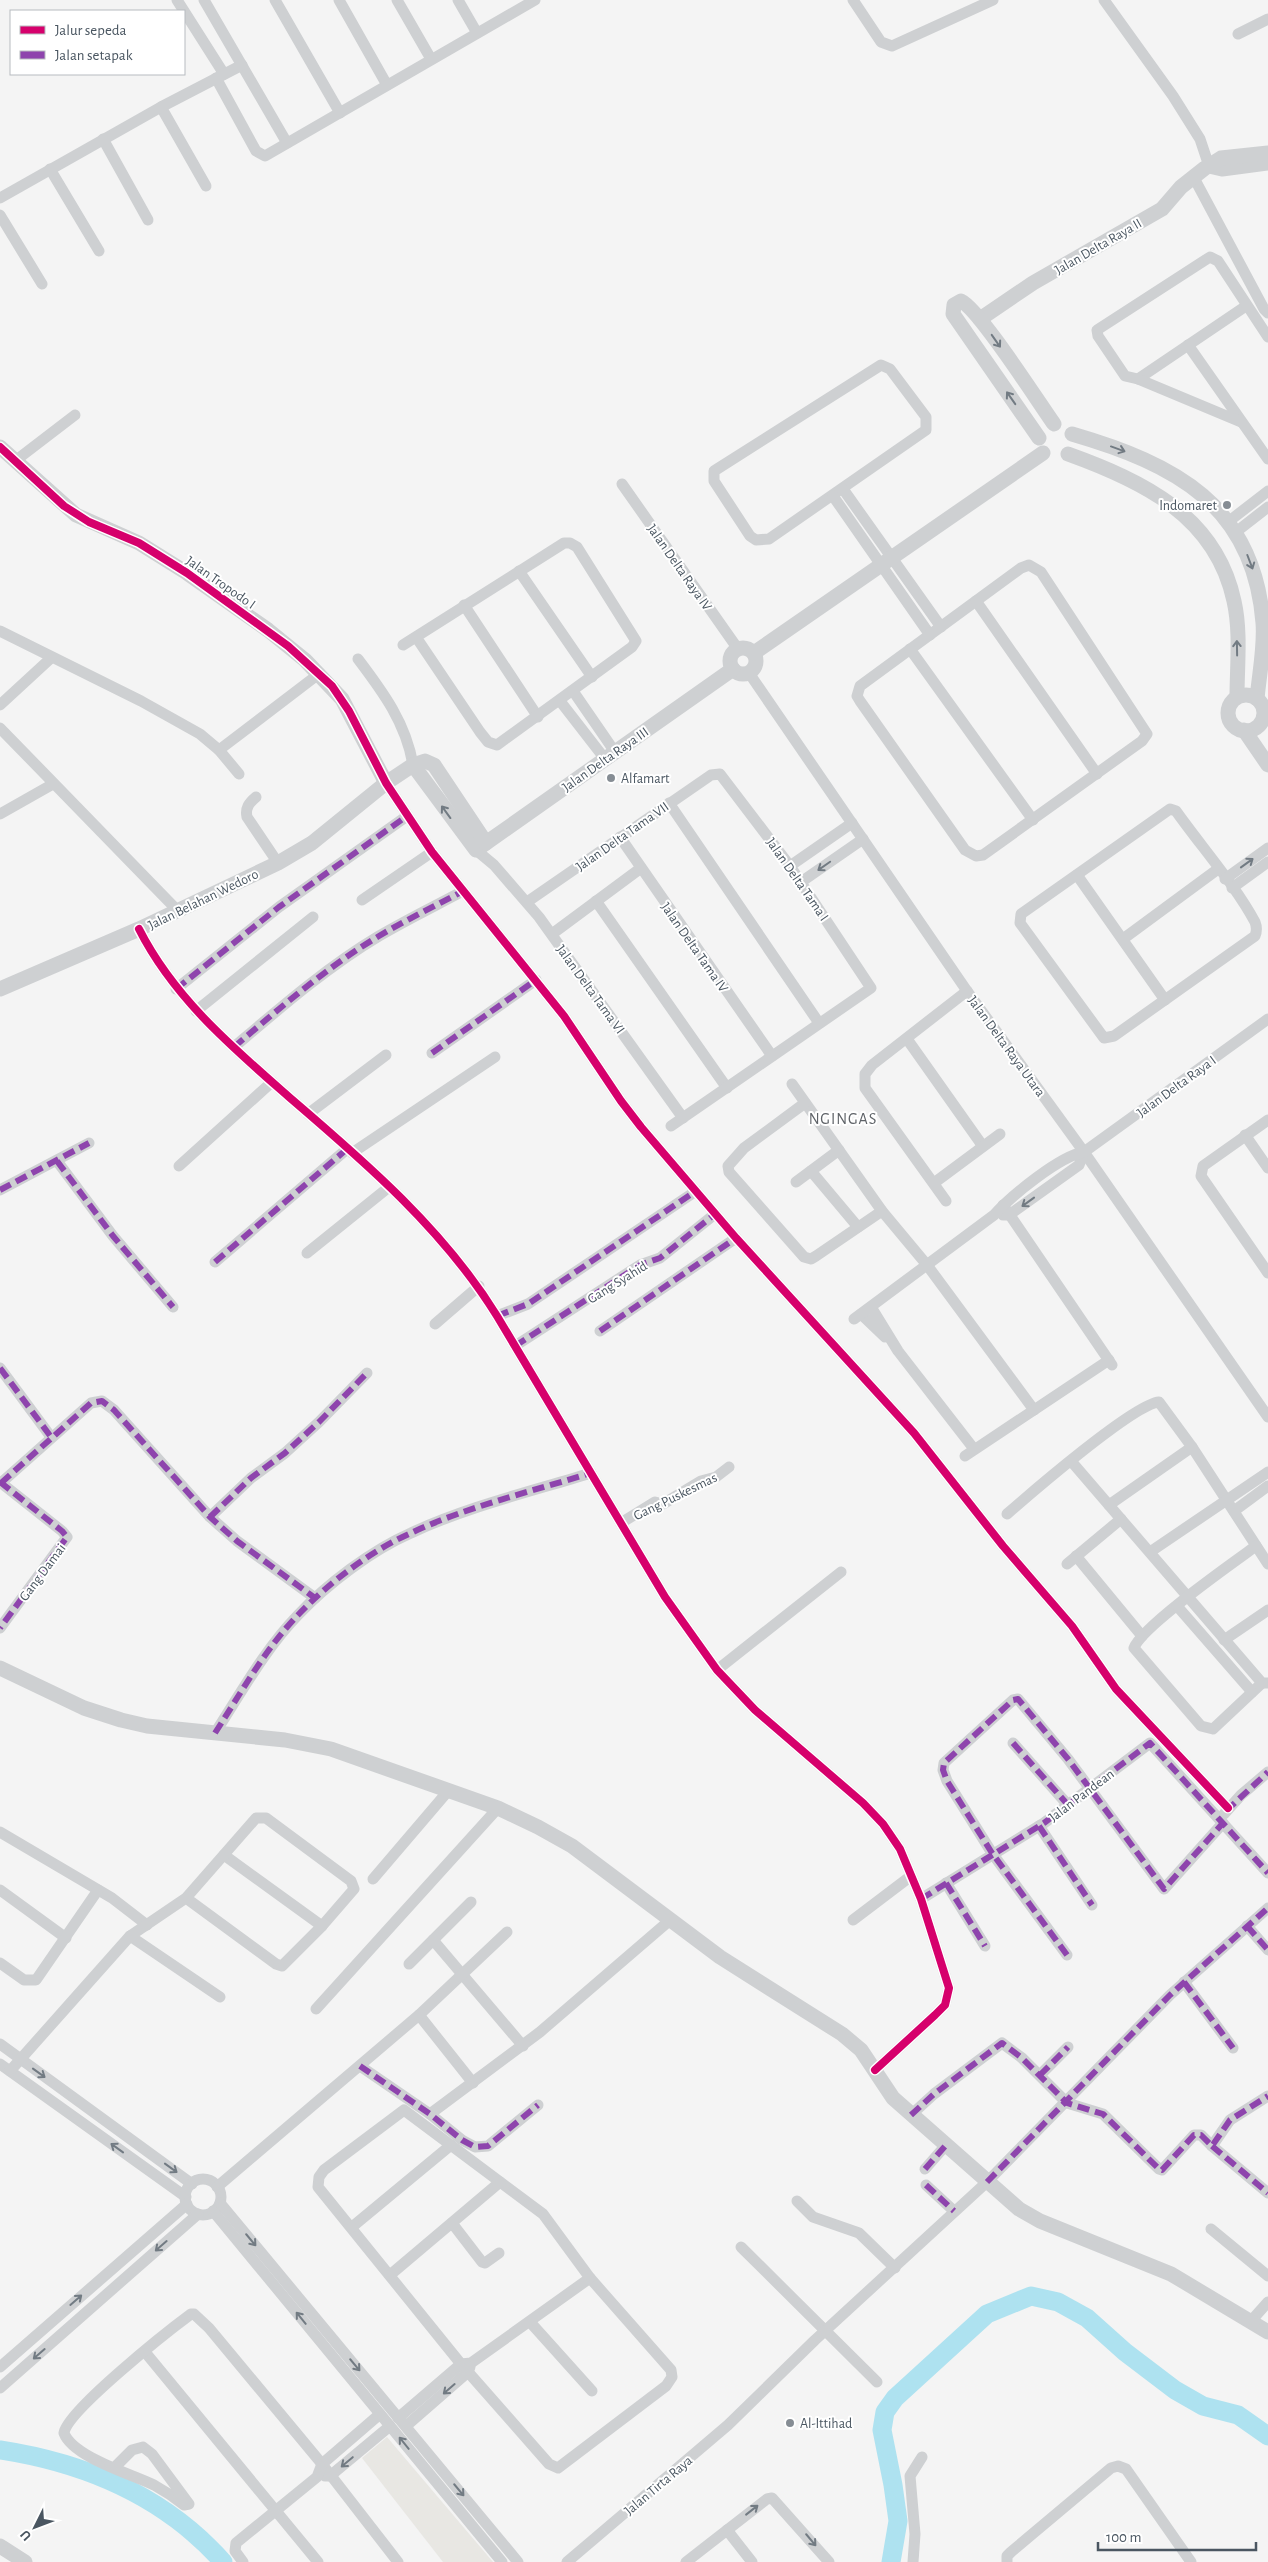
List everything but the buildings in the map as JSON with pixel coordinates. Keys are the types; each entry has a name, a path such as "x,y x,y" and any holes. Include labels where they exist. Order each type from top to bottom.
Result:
{"street":[{"path":"204,0 288,143"},
{"path":"275,0 340,113"},
{"path":"339,0 387,84"},
{"path":"397,0 431,59"},
{"path":"458,0 477,33"},
{"path":"185,14 220,76 256,151 265,156 477,33 523,3 536,0"},
{"path":"853,0 881,42 892,46 993,0"},
{"path":"1104,0 1177,103 1200,139 1209,166 1222,169 1268,163"},
{"path":"1238,34 1268,19"},
{"path":"0,198 161,107 242,65"},
{"path":"161,107 206,186"},
{"path":"103,139 148,220"},
{"name":"Jalan Delta Raya II","path":"980,319 1033,283 1162,209 1193,176 1221,158 1268,152"},
{"path":"50,169 98,251"},
{"path":"1193,176 1264,309 1268,313"},
{"path":"0,215 42,284"},
{"path":"1242,422 1138,379 1127,378 1098,336 1098,327 1210,257 1218,262 1268,337"},
{"path":"1043,453 1039,438 953,314 952,308 954,305 961,301 980,319 1054,424"},
{"path":"1138,379 1246,306"},
{"path":"1188,345 1268,460"},
{"path":"877,366 886,366 926,417 928,426 833,496 769,539 756,540 750,536 714,481 713,475 718,467 877,366"},
{"path":"15,461 75,415"},
{"path":"1039,438 1044,428 1054,424 1064,426 1072,434 1138,456 1170,472 1207,497 1232,527 1249,558 1259,588 1264,625 1256,699 1263,712 1264,727 1244,730"},
{"path":"1043,453 1058,458 1068,454 1073,445 1072,434"},
{"name":"Jalan Tropodo I","path":"0,447 76,515 139,543 187,573 268,630 320,674 346,705 386,783"},
{"path":"754,653 1043,453"},
{"path":"1068,454 1108,469 1142,485 1178,508 1202,534 1217,556 1234,602 1237,622 1237,697"},
{"name":"Jalan Delta Raya IV","path":"622,484 738,649"},
{"path":"843,489 930,635"},
{"path":"1232,527 1268,491"},
{"path":"833,496 940,627"},
{"path":"1232,527 1268,507"},
{"path":"402,645 564,543 570,543 577,547 636,641 632,647 499,745 491,744 480,732 416,637"},
{"path":"1029,565 1041,572 1147,734 1142,741 983,855 971,855 965,850 858,696 860,686 940,627 1021,568 1029,565"},
{"path":"519,571 592,677"},
{"path":"976,601 1097,774"},
{"path":"464,605 538,717"},
{"path":"0,631 160,711 200,734 219,750 239,774"},
{"path":"747,648 754,653 757,662 749,673 740,674 733,669 730,660 738,649 747,648"},
{"path":"910,649 1033,820"},
{"path":"0,705 51,658"},
{"path":"358,659 399,719 410,745 413,765 425,762 434,765 481,846"},
{"name":"Jalan Delta Raya III","path":"481,846 733,669"},
{"name":"Jalan Delta Raya Utara","path":"749,673 967,991 1084,1152 1268,1417"},
{"path":"219,750 320,674"},
{"path":"573,691 610,756"},
{"path":"1256,699 1247,695 1237,697 1230,704 1228,713 1231,723 1244,730 1268,765"},
{"path":"560,701 610,756"},
{"path":"0,728 178,911"},
{"name":"Jalan Belahan Wedoro","path":"1,987 139,929 278,863 334,827 386,783 413,765"},
{"name":"Jalan Delta Tama VII","path":"527,902 711,775 720,774"},
{"name":"Jalan Delta Tama I","path":"720,774 790,866 871,988 819,1024"},
{"path":"386,783 432,852 573,1028 621,1101 736,1238 914,1433 1003,1546 1072,1626 1116,1689 1228,1808"},
{"path":"0,814 53,784"},
{"path":"256,797 249,804 246,811 278,863"},
{"path":"669,803 819,1024 671,1126"},
{"path":"1170,809 1176,811 1229,884 1255,922 1257,927 1255,936 1114,1036 1104,1038 1020,923 1024,911 1170,809"},
{"path":"176,989 279,907 407,816"},
{"path":"790,866 852,823"},
{"name":"Jalan Delta Tama IV","path":"620,837 772,1056"},
{"path":"801,882 863,839"},
{"name":"Jalan Delta Tama VI","path":"481,846 494,865 552,934 683,1118"},
{"path":"1229,884 1268,848"},
{"path":"362,900 432,852"},
{"path":"1229,884 1268,862"},
{"path":"552,934 641,868"},
{"path":"1123,939 1218,869"},
{"path":"1077,875 1165,1000"},
{"path":"234,1047 289,1001 363,946 402,922 463,891"},
{"path":"596,901 727,1088"},
{"path":"196,1011 313,917"},
{"path":"139,929 152,956 176,989 196,1011 389,1187 430,1229 478,1286 516,1346 665,1597 717,1670 755,1710 879,1820 900,1849 921,1899 948,1980 948,1996 945,2005 936,2015 875,2070"},
{"path":"432,1054 536,980"},
{"path":"946,1201 864,1084 865,1074 872,1065 967,991"},
{"name":"Jalan Delta Raya I","path":"898,1351 858,1317 994,1215 1006,1210 1071,1154 1084,1152 1268,1019"},
{"path":"907,1039 982,1145"},
{"path":"308,1114 386,1055"},
{"path":"216,1262 349,1151 495,1057"},
{"path":"179,1166 272,1082"},
{"path":"792,1084 882,1211 927,1265 1034,1410"},
{"path":"805,1103 744,1148 730,1162 727,1170 807,1258 816,1256 882,1211"},
{"path":"1268,1120 1203,1166 1201,1176 1268,1273"},
{"path":"934,1183 982,1145 1000,1134"},
{"path":"1246,1136 1268,1168"},
{"path":"0,1190 89,1143"},
{"path":"796,1182 839,1150"},
{"path":"57,1161 113,1236 172,1308"},
{"path":"811,1172 858,1227"},
{"path":"307,1253 389,1187"},
{"path":"497,1316 528,1304 696,1192"},
{"path":"871,1306 898,1351 970,1452 1110,1362 1006,1210"},
{"name":"Gang Syahid","path":"516,1346 640,1265 660,1258 715,1214"},
{"path":"600,1331 736,1238"},
{"path":"435,1324 478,1286"},
{"path":"0,1368 51,1437"},
{"path":"210,1517 251,1478 303,1437 367,1373"},
{"path":"0,1482 91,1403 98,1401 105,1403 210,1517 237,1541 315,1598"},
{"path":"1006,1514 1123,1422 1157,1402 1164,1406 1268,1564"},
{"path":"1110,1505 1192,1447"},
{"path":"1071,1461 1188,1596 1224,1640 1265,1683 1252,1692 1213,1729 1205,1728 1136,1652 1135,1644 1188,1596 1256,1546"},
{"name":"Gang Puskesmas","path":"621,1523 655,1502 663,1504 701,1481 716,1477 729,1467"},
{"path":"1230,1506 1268,1472"},
{"path":"215,1732 282,1633 315,1598 365,1561 410,1533 450,1518 591,1473"},
{"name":"Gang Damai","path":"0,1482 67,1537 0,1628"},
{"path":"1150,1552 1268,1486"},
{"path":"1066,1564 1121,1518"},
{"path":"1076,1556 1142,1636"},
{"path":"717,1670 841,1572"},
{"path":"1177,1606 1252,1692"},
{"path":"1224,1640 1268,1610"},
{"path":"0,1668 71,1703 107,1716 147,1726 285,1740 331,1749 498,1808 538,1827 572,1846 720,1957 842,2034 866,2055 886,2089 911,2115 1029,2216 1171,2274 1268,2332"},
{"path":"1067,1956 992,1853 947,1781 943,1767 949,1758 1017,1698 1090,1788 1164,1889 1224,1824 1228,1808 1268,1772"},
{"path":"1013,1743 1068,1805"},
{"name":"Jalan Pandean","path":"921,1899 992,1853 1039,1826 1150,1743 1224,1824"},
{"path":"373,1879 449,1790"},
{"path":"316,2009 498,1808"},
{"path":"10,2071 130,1936 186,1898 255,1820 266,1818 353,1884 354,1889 322,1926 282,1966 276,1964 186,1898"},
{"path":"1224,1824 1268,1873"},
{"path":"1039,1826 1092,1905"},
{"path":"0,1832 98,1890 147,1924"},
{"path":"224,1855 322,1926"},
{"path":"853,1920 911,1876"},
{"path":"946,1883 985,1946"},
{"path":"0,1890 66,1938"},
{"path":"0,1963 24,1980 34,1981 47,1967 98,1890"},
{"path":"409,1964 471,1902"},
{"name":"Jalan Tirta Raya","path":"567,2562 728,2425 824,2331 987,2182 1067,2103 1184,1982 1268,1908"},
{"path":"430,2114 523,2046 670,1921"},
{"path":"1247,1926 1268,1950"},
{"path":"502,2562 398,2423 380,2414 217,2207 218,2187 420,2015 507,1932"},
{"path":"130,1936 220,1997"},
{"path":"433,1940 523,2046"},
{"path":"1184,1982 1233,2048"},
{"path":"420,2015 473,2083"},
{"path":"911,2115 934,2094 1002,2043 1010,2047 1067,2103 1103,2114 1160,2170 1166,2168 1194,2135 1201,2135 1268,2193"},
{"path":"0,2044 192,2184"},
{"path":"1040,2075 1068,2047"},
{"path":"0,2064 186,2200 198,2214"},
{"path":"360,2066 430,2114 462,2140 480,2148 488,2146 538,2104"},
{"path":"1212,2146 1230,2120 1268,2096"},
{"path":"402,2110 408,2111 451,2145 543,2214 590,2278 671,2370 672,2377 666,2386 560,2467 555,2468 390,2275 318,2187 319,2177 324,2170 402,2110"},
{"path":"352,2227 451,2145"},
{"path":"925,2170 946,2145"},
{"path":"0,2367 186,2200 192,2184 205,2179 218,2187"},
{"path":"390,2275 500,2182"},
{"path":"926,2185 954,2211"},
{"path":"797,2201 813,2218 860,2233 895,2268"},
{"path":"0,2388 198,2214 206,2214 217,2207"},
{"path":"217,2207 398,2423 518,2562"},
{"path":"452,2223 482,2262 486,2263 499,2253"},
{"path":"1211,2229 1268,2276"},
{"path":"741,2247 876,2382"},
{"path":"317,2477 330,2476 467,2366 590,2278"},
{"path":"1251,2321 1268,2302"},
{"path":"114,2467 132,2450 142,2447 152,2454 188,2504 184,2505 155,2486 114,2467 76,2448 68,2441 64,2430 85,2404 191,2314 196,2315 322,2464 398,2562"},
{"path":"530,2322 592,2391"},
{"path":"145,2352 318,2562"},
{"path":"243,2562 235,2551 235,2545 317,2477 322,2464 380,2414"},
{"path":"914,2562 915,2534 910,2476 922,2457"},
{"path":"1007,2562 1007,2556 1063,2506 1111,2468 1118,2466 1126,2469 1191,2562"},
{"path":"686,2562 767,2499 772,2498 829,2562"},
{"path":"727,2530 752,2562"},
{"path":"0,2546 25,2562"}],"shaded area":[{"path":"387,2437 493,2562 443,2562 362,2458"}],"waterway":[{"path":"891,2562 898,2521 882,2430 885,2412 895,2398 987,2314 1031,2296 1058,2302 1087,2318 1125,2352 1175,2390 1203,2406 1238,2415 1268,2436"},
{"path":"0,2450 63,2464 122,2486 176,2519 223,2562"}],"marked path":[{"path":"176,989 279,907 407,816"},
{"path":"234,1047 304,989 360,948 400,924 463,891"},
{"path":"432,1053 536,980"},
{"path":"0,1190 89,1143"},
{"path":"215,1262 347,1149"},
{"path":"57,1161 113,1236 173,1307"},
{"path":"497,1316 528,1304 696,1191"},
{"path":"515,1346 640,1265 660,1258 715,1214"},
{"path":"600,1331 736,1238"},
{"path":"0,1368 51,1437"},
{"path":"210,1517 251,1478 285,1453 319,1422 367,1373"},
{"path":"1,1483 91,1403 102,1401 114,1410 210,1517 237,1541 315,1598"},
{"path":"215,1733 254,1672 286,1628 322,1591 366,1558 396,1540 454,1515 591,1473"},
{"path":"0,1482 67,1537 0,1628"},
{"path":"1067,1955 992,1853 947,1781 943,1770 944,1763 1013,1700 1018,1699 1068,1759 1164,1889 1223,1823"},
{"path":"1013,1743 1068,1805"},
{"path":"921,1899 1044,1823 1150,1743 1268,1873"},
{"path":"1226,1811 1268,1772"},
{"path":"1039,1826 1092,1905"},
{"path":"946,1883 985,1946"},
{"path":"987,2182 1170,1995 1268,1908"},
{"path":"1247,1926 1268,1950"},
{"path":"1184,1982 1233,2048"},
{"path":"911,2115 934,2094 1002,2043 1022,2058 1067,2103 1103,2114 1162,2170 1194,2135 1201,2135 1212,2146 1230,2120 1268,2096"},
{"path":"1040,2075 1068,2047"},
{"path":"360,2066 430,2114 462,2140 475,2147 488,2146 538,2105"},
{"path":"925,2169 946,2145"},
{"path":"1212,2146 1268,2193"},
{"path":"926,2185 954,2211"}],"cycle path":[{"path":"0,447 64,506 89,522 139,543 187,573 288,646 332,686 349,711 386,783 432,852 564,1016 621,1101 641,1127 736,1238 914,1433 1003,1546 1072,1626 1116,1689 1228,1808"},
{"path":"139,929 169,977 206,1020 246,1059 374,1172 428,1226 453,1255 497,1316 665,1597 717,1670 755,1710 863,1803 883,1824 900,1849 921,1899 949,1988 945,2005 875,2070"}],"place":[{"name":"Indomaret","path":"1227,505"},
{"name":"Alfamart","path":"611,778"},
{"name":"Al-Ittihad","path":"790,2423"}],"district":[{"name":"NGINGAS","path":"843,1118"}]}
